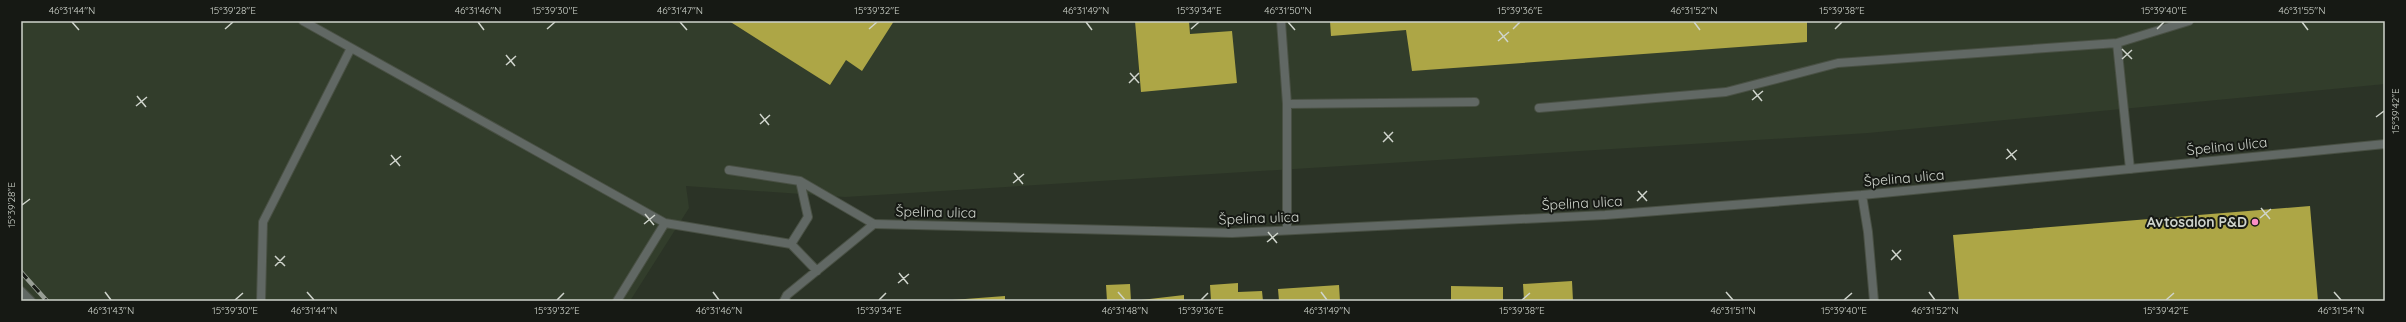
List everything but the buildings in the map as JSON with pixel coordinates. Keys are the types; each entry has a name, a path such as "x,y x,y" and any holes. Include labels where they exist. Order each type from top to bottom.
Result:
{"street":[{"path":"302,21 665,223 791,244 817,271"},
{"path":"1281,21 1286,104 1287,230"},
{"path":"1539,108 1726,92 1838,64 2116,43 2189,21"},
{"path":"2116,43 2130,169"},
{"path":"261,301 263,222 351,48"},
{"path":"1286,104 1475,102"},
{"name":"Špelina ulica","path":"874,224 1232,233 1605,215 1862,195 2385,144"},
{"path":"729,170 800,181 874,224 788,295 784,301"},
{"path":"791,244 808,217 800,181"},
{"path":"1862,195 1868,232 1874,301"},
{"path":"617,301 665,223"},
{"path":"21,290 31,301"}],"shaded area":[{"path":"21,21 2385,21 2385,84 1868,133 845,197 686,186 689,208 630,301 21,301"}],"railway":[{"path":"21,272 47,301"}],"place":[{"name":"Avtosalon P&D","path":"2255,222"}]}
